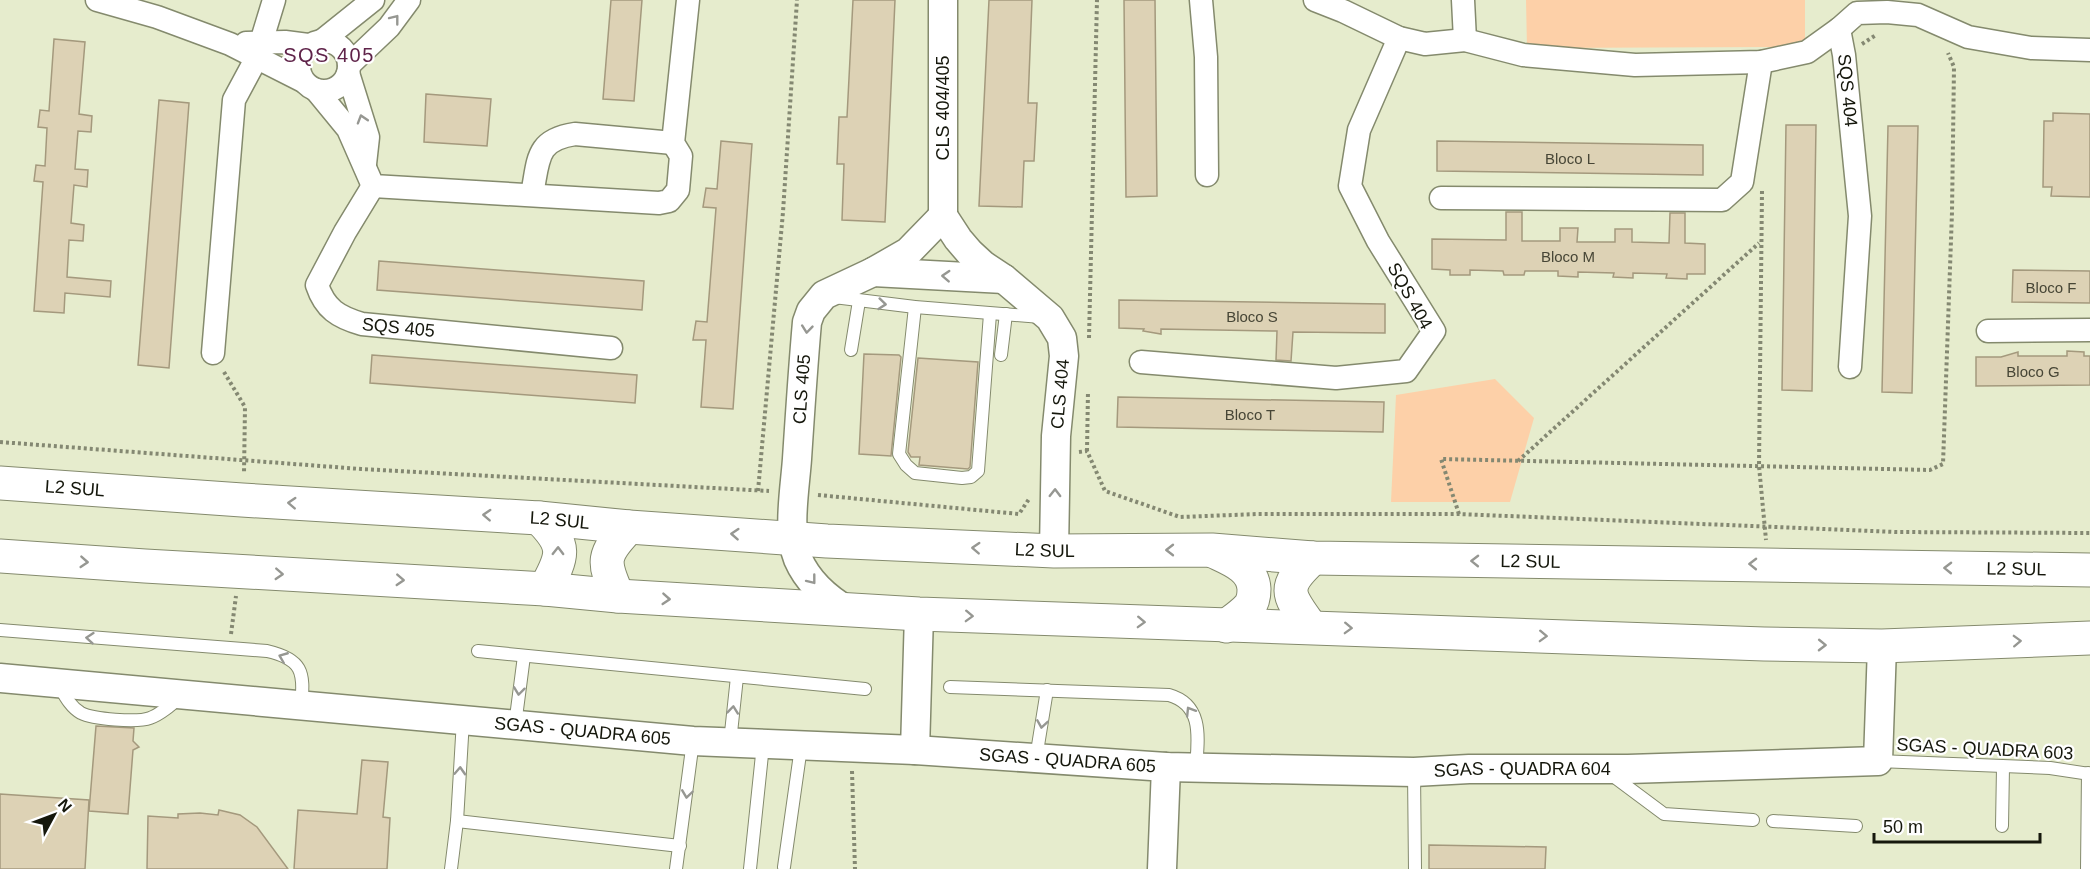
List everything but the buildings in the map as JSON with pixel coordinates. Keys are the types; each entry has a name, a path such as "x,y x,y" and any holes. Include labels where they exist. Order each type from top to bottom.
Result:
{"main road":[{"name":"L2 SUL","path":"0,483 539,518 629,527 827,541 1054,551 1212,550 1313,558 2090,570"},
{"path":"539,518 554,533 560,544 556,570 545,589"},
{"path":"618,596 608,576 606,559 609,549 629,527"},
{"path":"1212,550 1236,562 1247,571 1253,581 1254,594 1250,605 1226,626"},
{"path":"0,556 919,614 1764,644 1882,646 2090,638"},
{"path":"1311,627 1293,603 1291,592 1292,580 1313,558"}],"street":[{"path":"213,353 234,99 258,50 274,0"},
{"path":"373,0 303,51 298,66 310,85 348,129 373,186 659,203 669,201 678,190 681,156 673,143 688,0"},
{"path":"112,2 230,44 258,50 310,85 332,90 339,86 349,69 389,27 409,0"},
{"name":"CLS 404/405","path":"943,0 943,216"},
{"path":"1201,0 1206,57 1207,175"},
{"name":"SQS 404","path":"1315,0 1399,38 1425,45 1465,40 1523,55 1635,65 1761,62 1807,52 1839,29 1853,7 1918,15 1968,37 2031,48 2090,50"},
{"path":"1462,0 1465,40"},
{"name":"SQS 404","path":"1839,29 1845,55 1860,216 1850,366"},
{"name":"SQS 404","path":"1141,362 1336,378 1406,371 1434,331 1378,241 1350,186 1359,130 1399,38"},
{"path":"258,50 285,42 338,44 348,57 349,69 368,137 365,165"},
{"path":"1441,198 1722,200 1742,182 1761,62"},
{"path":"532,194 541,152 548,143 560,136 575,135 673,143"},
{"name":"SQS 405","path":"373,186 317,285 322,300 333,311 362,324 611,348"},
{"path":"824,295 873,272 908,252 943,216"},
{"name":"CLS 404","path":"943,216 957,239 970,253 1050,318 1062,338 1064,356 1056,436 1054,551"},
{"path":"873,272 1004,279"},
{"name":"CLS 405","path":"824,295 811,311 807,322 794,493 793,537 798,558 811,581 829,599 848,611"},
{"path":"1988,331 2090,330"},
{"path":"915,750 919,614"},
{"path":"1878,760 1882,646"},
{"name":"SGAS - QUADRA 605","path":"0,678 730,744 915,750 1166,767"},
{"name":"SGAS - QUADRA 604","path":"1166,767 1414,771 1603,769 1878,760"},
{"path":"1162,869 1166,767"}],"lane":[{"path":"824,295 915,307 1050,318"},
{"path":"851,350 859,301"},
{"path":"915,307 899,454 915,473 962,478 971,477 978,471 990,314"},
{"path":"1001,355 1006,314"},
{"path":"0,630 267,651 294,661 301,671 304,683 301,705"},
{"path":"478,651 865,689"},
{"path":"515,725 524,656"},
{"path":"730,744 737,677"},
{"path":"950,687 1175,697 1189,707 1198,730 1196,768"},
{"path":"1036,758 1047,690"},
{"path":"452,869 458,821 463,720"},
{"path":"676,869 693,741"},
{"path":"750,869 763,745"},
{"path":"784,867 801,747"},
{"name":"SGAS - QUADRA 603","path":"1878,760 2050,768 2089,773"},
{"path":"2002,826 2003,767"},
{"path":"1603,769 1664,814 1753,820"},
{"path":"1414,771 1414,869"},
{"path":"2087,869 2089,773"},
{"path":"458,821 680,846"},
{"path":"1773,821 1856,826"}],"path":[{"path":"758,491 781,247 798,0"},
{"path":"1089,344 1097,0"},
{"path":"1517,462 1760,243"},
{"path":"213,353 245,407 244,460"},
{"path":"1086,451 1088,380"},
{"path":"1459,514 1441,459 1930,470 1943,464"},
{"path":"232,626 237,590"},
{"path":"852,748 855,869"}],"shaded area":[{"path":"1526,0 1805,0 1805,47 1527,48"},
{"path":"1495,379 1534,418 1510,502 1391,502 1396,395"}],"district":[{"name":"SQS 405","path":"329,55"}]}
